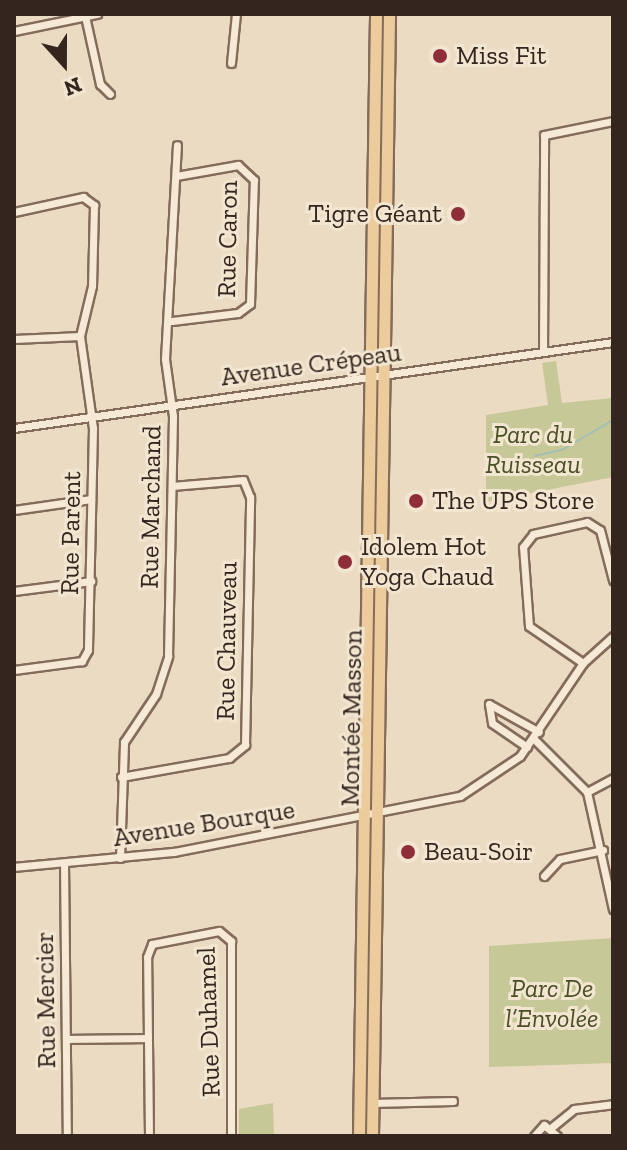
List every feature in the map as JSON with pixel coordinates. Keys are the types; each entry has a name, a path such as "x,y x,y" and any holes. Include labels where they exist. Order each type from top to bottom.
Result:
{"main road":[{"name":"Montée Masson","path":"372,1136 368,377 376,14"},
{"name":"Montée Masson","path":"359,1136 358,819 381,376 389,14"}],"street":[{"path":"14,31 97,14"},
{"path":"231,63 236,14"},
{"path":"85,16 100,84 110,94"},
{"path":"543,352 544,135 613,121"},
{"name":"Rue Marchand","path":"120,858 124,742 156,694 168,656 172,486 171,404 165,359 172,321 177,145"},
{"name":"Rue Caron","path":"172,321 238,313 250,304 254,180 238,165 176,176"},
{"name":"Rue Parent","path":"14,212 83,197 94,205 92,286 80,336 91,416 91,581 82,661 14,670"},
{"path":"14,339 80,336"},
{"name":"Avenue Crépeau","path":"14,428 613,342"},
{"name":"Rue Chauveau","path":"121,777 229,758 245,745 250,497 243,480 172,486"},
{"path":"14,510 91,499"},
{"path":"583,663 529,626 523,547 533,534 587,522 600,530 613,580"},
{"path":"14,591 91,581"},
{"name":"Avenue Bourque","path":"14,867 120,858 371,817 468,792 527,747 583,663 613,636"},
{"path":"527,747 492,723 489,704 537,735 587,792 603,850 613,909"},
{"path":"587,792 613,778"},
{"path":"544,876 560,859 603,850"},
{"name":"Rue Mercier","path":"64,863 67,1136"},
{"name":"Rue Duhamel","path":"149,1136 148,1038 152,944 226,934 231,1136"},
{"path":"67,1039 148,1038"},
{"path":"372,1103 453,1101"},
{"path":"534,1136 540,1126 552,1127 574,1109 613,1104"},
{"path":"552,1127 557,1136"}],"green space":[{"name":"Parc du Ruisseau","path":"556,361 562,403 613,398 613,477 486,502 486,415 548,405 542,363"},
{"name":"Parc De l’Envolée","path":"613,938 613,1063 489,1067 489,946"},
{"path":"273,1103 274,1136 239,1136 239,1109"}],"waterway":[{"path":"535,456 562,450 613,420"}],"place":[{"name":"Miss Fit","path":"440,56"},
{"name":"Tigre Géant","path":"458,214"},
{"name":"The UPS Store","path":"416,501"},
{"name":"Idolem Hot Yoga Chaud","path":"345,562"},
{"name":"Beau-Soir","path":"408,852"}]}
